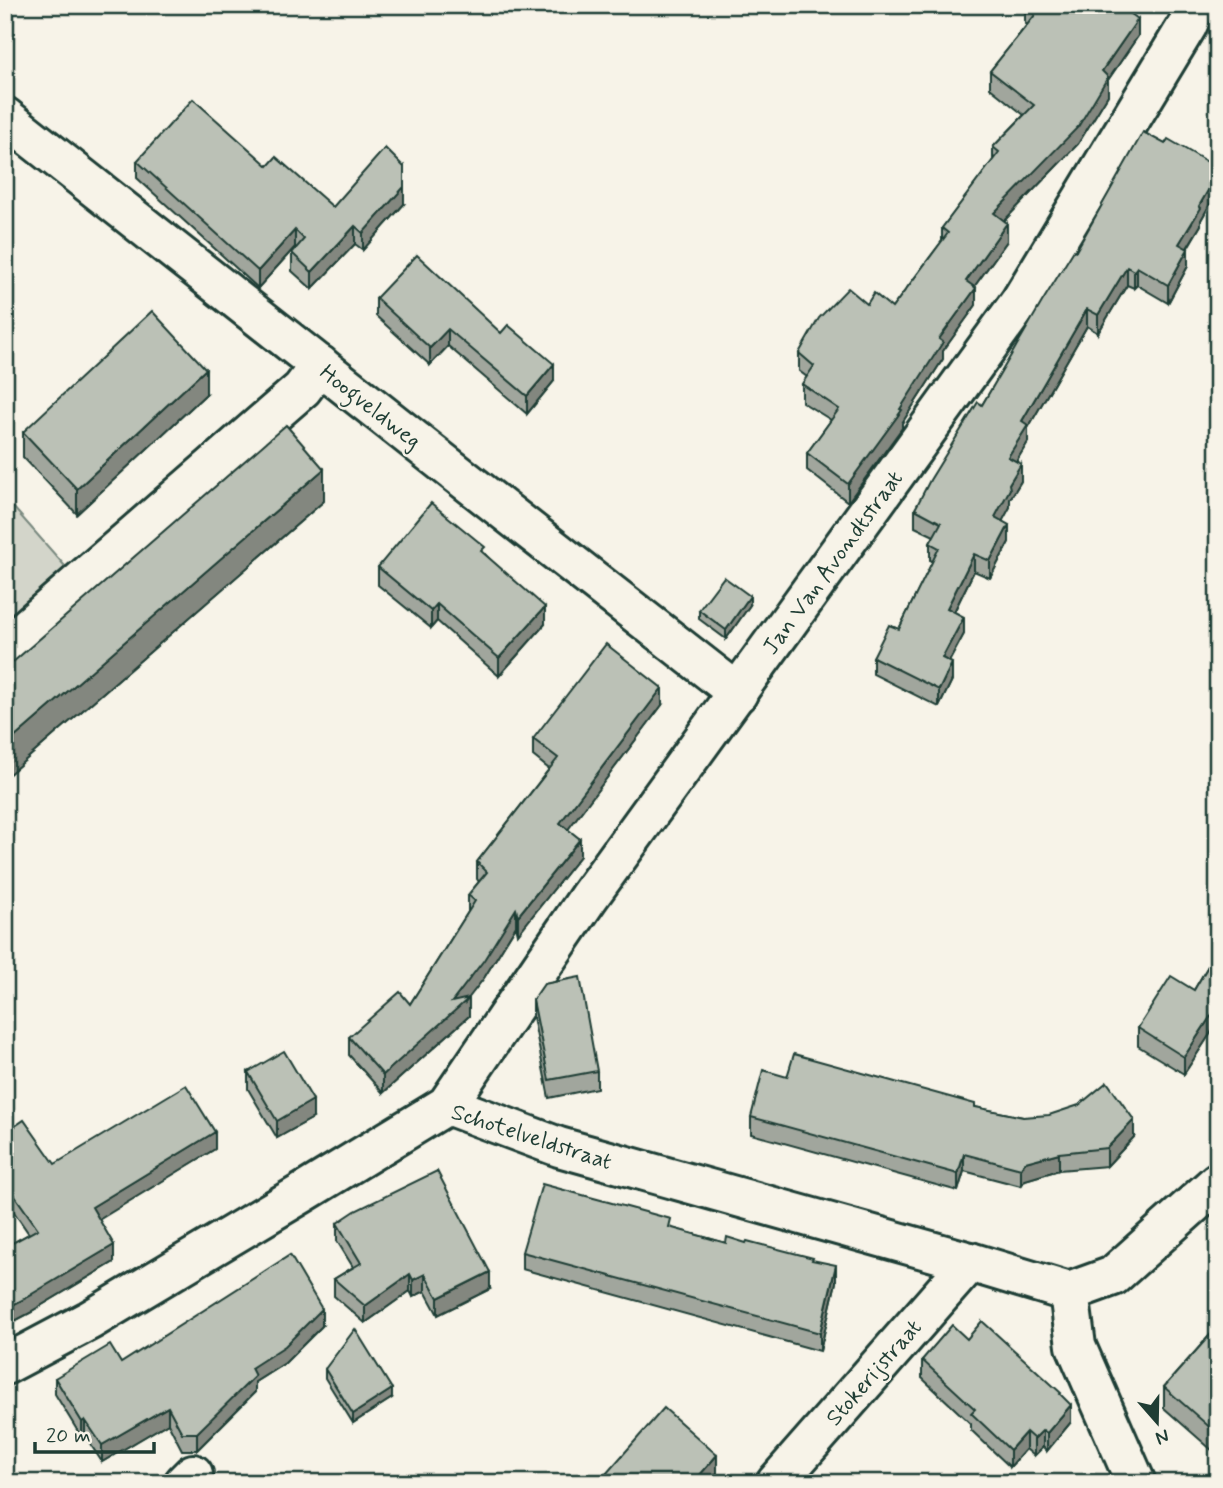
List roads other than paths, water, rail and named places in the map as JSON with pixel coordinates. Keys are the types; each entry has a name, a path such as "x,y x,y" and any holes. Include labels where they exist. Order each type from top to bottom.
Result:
{"street":[{"name":"Jan Van Avondtstraat","path":"447,1105 588,898 1020,302 1182,12"},
{"name":"Hoogveldweg","path":"5,117 738,693"},
{"path":"5,648 302,389 320,365"},
{"name":"Schotelveldstraat","path":"5,1365 114,1306 447,1105 559,1147 1069,1292"},
{"path":"1136,1483 1076,1346 1069,1292 1112,1276 1218,1182"},
{"name":"Stokerijstraat","path":"776,1483 970,1262"}]}
